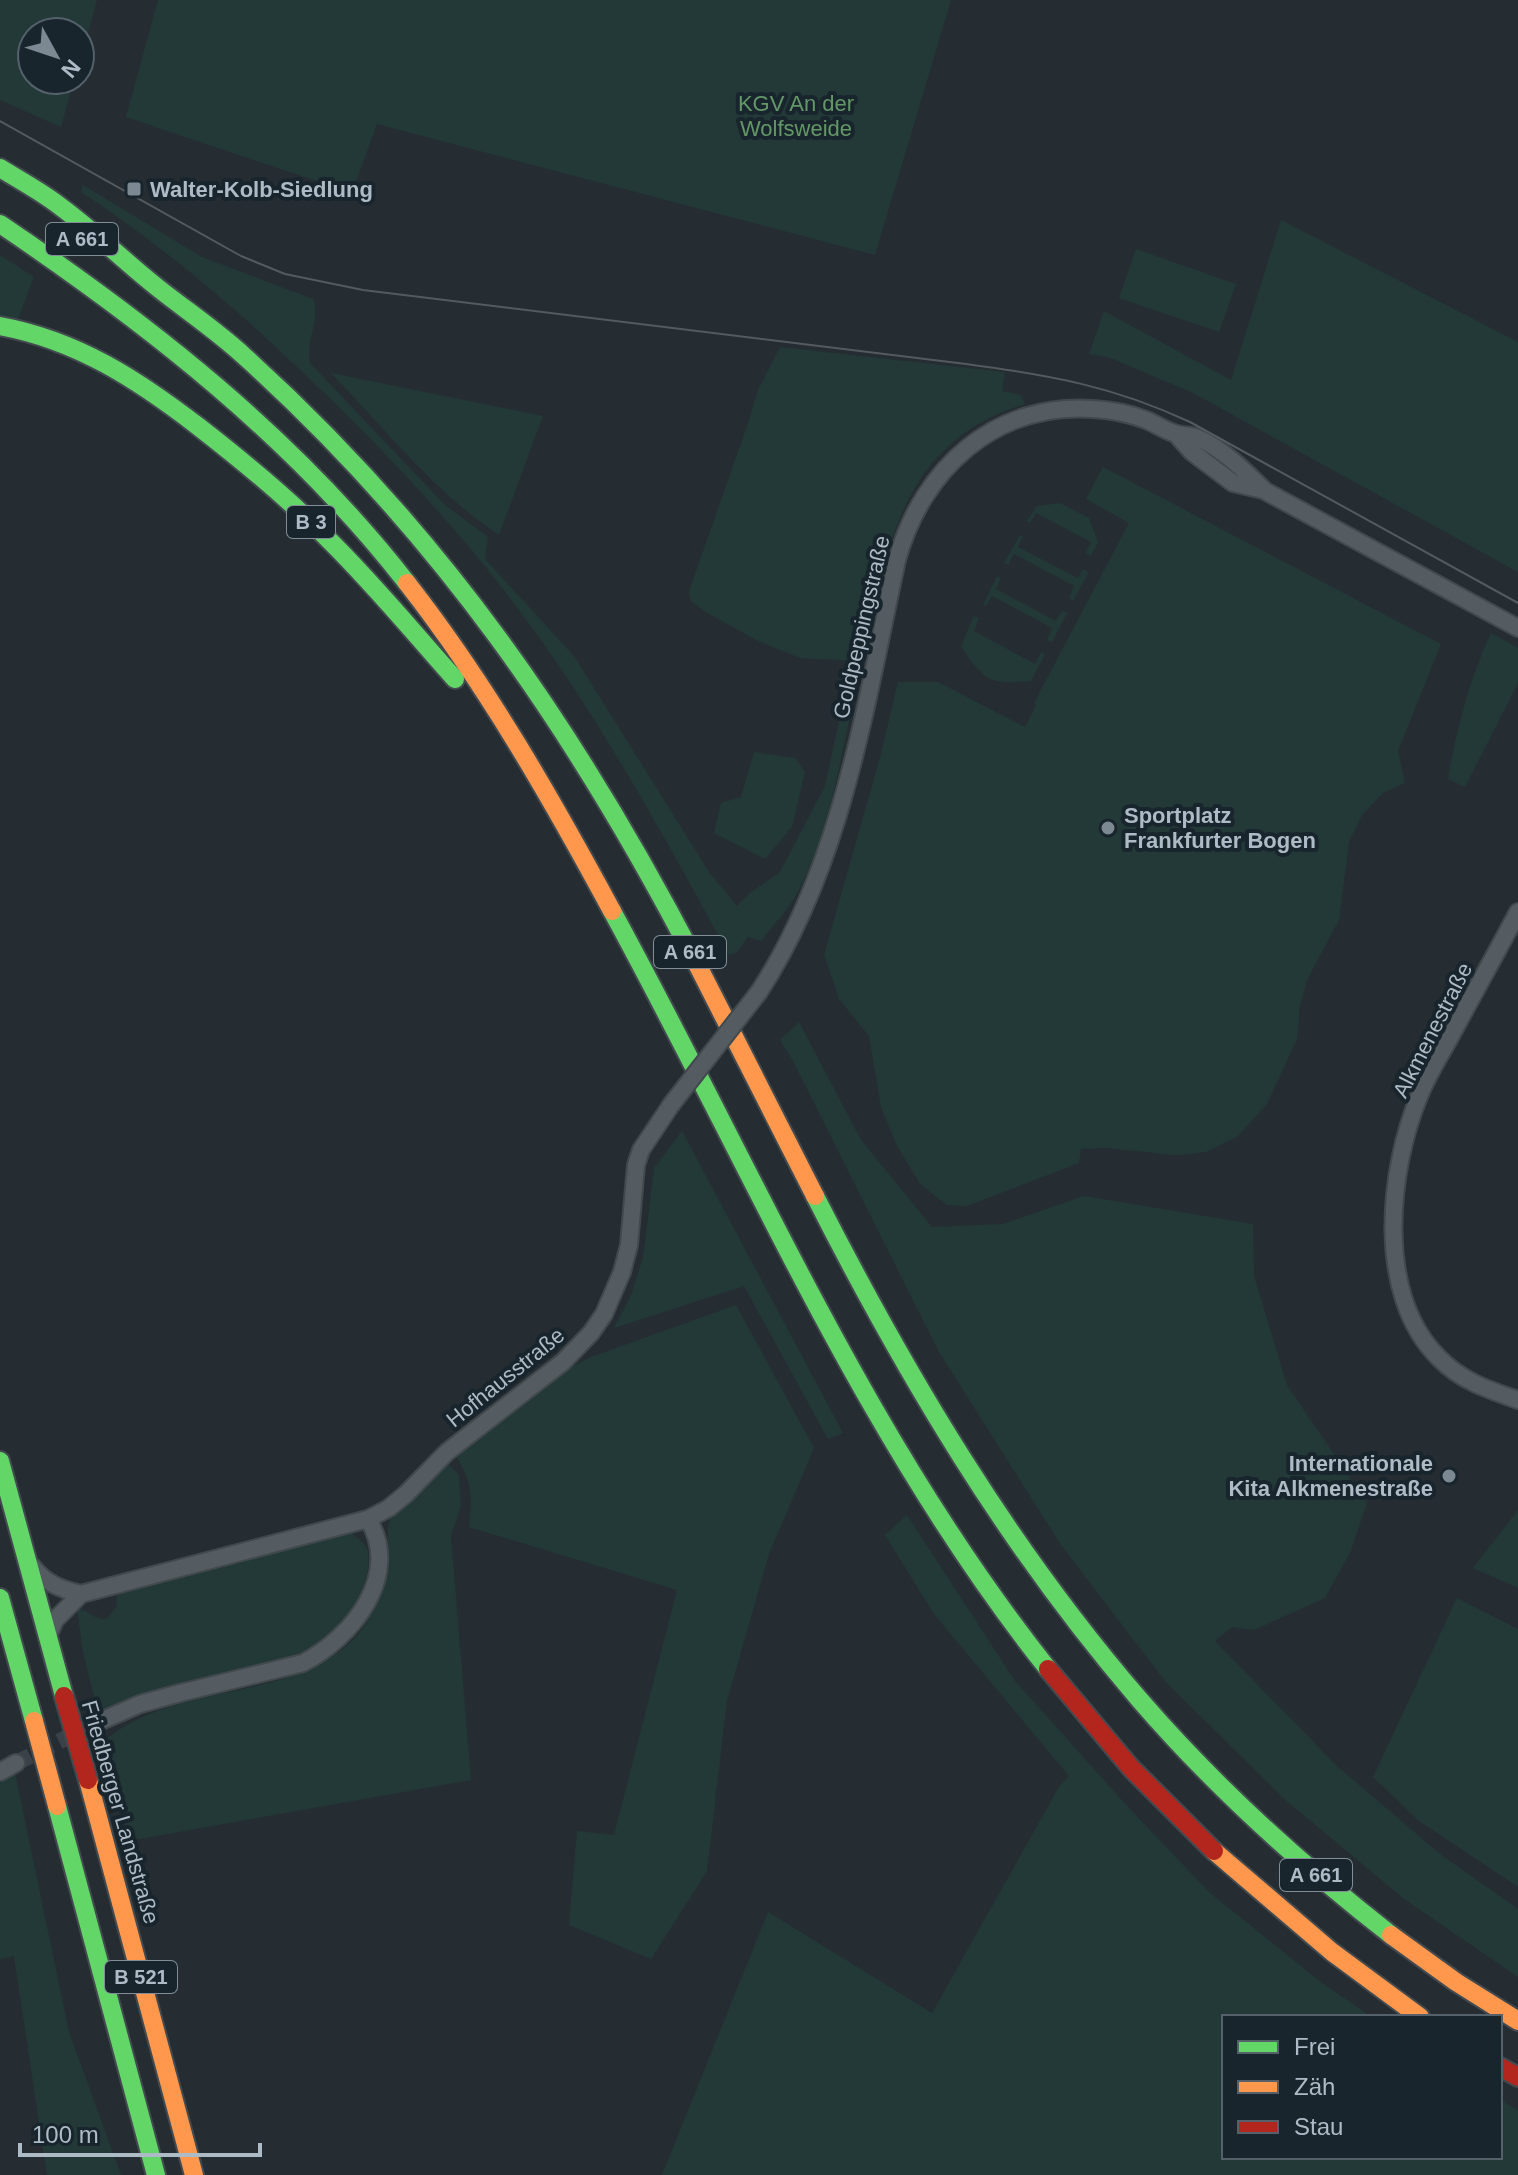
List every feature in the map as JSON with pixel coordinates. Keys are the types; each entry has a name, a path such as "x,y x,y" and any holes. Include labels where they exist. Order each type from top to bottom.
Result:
{"main road":[{"path":"0,168 60,205 145,278"},
{"name":"A 661","path":"31,208 145,278 237,350 326,433 469,594 522,667 628,835 863,1289 951,1443 1011,1538 1087,1640 1228,1798 1416,1955 1518,2021"},
{"name":"A 661","path":"0,224 106,296 208,377 290,453 381,550 432,617 521,751 576,842 634,947 822,1316 907,1465 974,1572 1046,1667 1119,1753 1186,1824 1308,1932 1417,2015"},
{"name":"B 3","path":"0,326 38,333 89,353 159,397 227,450 311,522 521,751"},
{"name":"Friedberger Landstraße","path":"0,1461 194,2175"},
{"name":"B 521","path":"1,1603 156,2175"}],"street":[{"name":"Goldpeppingstraße","path":"759,992 798,921 829,846 900,549 910,520 931,485 958,454 975,441 1012,423 1046,412 1095,409 1143,419 1176,434 1198,438 1239,465 1265,491 1518,628"},
{"name":"Alkmenestraße","path":"1518,912 1419,1095 1398,1172 1394,1255 1400,1291 1414,1324 1438,1358 1476,1386 1518,1400"},
{"name":"Hofhausstraße","path":"81,1594 368,1519 389,1508 447,1452 563,1362 591,1333 604,1314 622,1272 629,1245 636,1165 641,1150 671,1105 759,992"},
{"path":"94,1724 140,1704 303,1663 323,1652 343,1637 364,1608 377,1577 377,1534 368,1519"},
{"path":"27,1559 39,1576 52,1585 81,1594 55,1620 48,1638"},
{"path":"0,1664 26,1691"},
{"path":"0,1772 16,1763"}],"green space":[{"path":"0,0 97,0 93,16 16,16 16,96 70,96 61,127 0,100"},
{"name":"KGV An der Wolfsweide","path":"158,0 951,0 875,255 377,124 352,193 126,117"},
{"path":"83,185 202,257 313,299 315,314 309,347 310,363 445,505 488,537 485,559 574,656 709,872 737,906 780,872 825,786 841,712 845,673 859,674 820,840 798,892 761,941 748,937 737,952 729,955 637,791 563,672 512,600 406,475 263,335 175,260 81,192"},
{"path":"1281,220 1518,342 1518,572 1193,393 1108,357 1089,354 1104,311 1231,380"},
{"path":"1136,249 1236,284 1219,332 1119,298"},
{"path":"0,255 34,277 18,319 0,317"},
{"path":"780,347 1005,372 1002,391 1021,395 1025,404 983,422 950,445 925,473 891,541 859,661 800,658 756,640 691,601 689,591 758,390"},
{"path":"331,373 543,416 499,535 432,480"},
{"name":"Sportplatz Frankfurter Bogen","path":"1103,467 1441,644 1398,751 1405,783 1383,793 1362,815 1349,842 1339,920 1307,980 1300,1006 1297,1039 1267,1104 1238,1136 1206,1152 1176,1155 1106,1148 1081,1149 1079,1163 967,1206 947,1205 920,1184 896,1144 881,1107 869,1036 839,999 824,955 881,754 898,682 938,682 1025,727 1036,705 1034,703 1129,523 1086,499"},
{"path":"1060,503 1089,518 1098,542 1091,556 1086,553 1091,542 1036,513 1030,523 1027,521 1037,506"},
{"path":"1020,535 1023,536 1018,547 1078,578 1083,569 1089,572 1073,601 1069,598 1074,586 1014,554 1008,565 1004,563"},
{"path":"997,576 1001,578 996,589 1056,621 1062,611 1067,613 1052,642 1047,640 1052,628 992,596 986,606 983,605"},
{"path":"974,616 979,618 974,631 1035,664 1041,652 1045,654 1031,681 996,681 982,674 961,646"},
{"path":"1491,633 1518,648 1518,683 1465,787 1448,779 1465,704"},
{"path":"754,752 795,758 805,772 792,827 765,859 714,833 721,803 741,797"},
{"path":"799,1022 861,1140 932,1227 1003,1224 1084,1196 1253,1224 1254,1276 1287,1385 1367,1503 1350,1553 1325,1598 1254,1630 1232,1627 1215,1641 1337,1766 1440,1854 1518,1909 1518,1977 1404,1899 1282,1797 1165,1681 1061,1545 939,1352 780,1040"},
{"path":"682,1131 843,1433 828,1439 744,1286 614,1328 632,1293 643,1257 654,1168"},
{"path":"736,1305 814,1448 769,1554 727,1701 707,1871 651,1959 569,1925 577,1831 614,1835 677,1590 469,1527 470,1490 455,1455 563,1371 591,1357"},
{"path":"447,1463 459,1475 461,1506 451,1536 471,1780 128,1841 106,1739 134,1721 164,1709 288,1677 317,1665 344,1648 363,1628 380,1590 390,1519"},
{"path":"1518,1510 1518,1588 1473,1568"},
{"path":"907,1515 1015,1681 1128,1807 1209,1892 1322,1983 1369,2015 1222,2015 1222,2159 1502,2159 1502,2101 1518,2110 1518,2175 662,2175 768,1912 932,2013 1059,1787 1069,1776 934,1614 885,1535"},
{"path":"350,1532 367,1549 367,1573 349,1616 322,1645 295,1658 191,1682 98,1713 83,1652 77,1609 106,1619 116,1608 117,1596 122,1592"},
{"path":"1457,1598 1518,1629 1518,1887 1419,1821 1373,1777"},
{"path":"15,1773 69,2032 121,2175 47,2175 14,1956 0,1959 0,1783"}],"tunnel":[{"path":"16,1763 94,1724"}],"tram line":[{"path":"0,121 241,256 285,274 363,290 996,368 1080,384 1134,399 1190,422 1518,603"}],"traffic: fast":[{"path":"0,168 74,217 234,347 315,423 380,493 441,564 498,638 551,715 602,794 696,962"},
{"path":"0,224 111,302 218,387 317,480 364,530 407,583"},
{"path":"0,326 55,341 106,364 199,427 313,524 377,590 455,679"},
{"path":"612,911 867,1396 922,1490 982,1581 1048,1669"},
{"path":"815,1196 886,1329 962,1458 1091,1641 1139,1699 1228,1793 1291,1852 1391,1935"},
{"path":"0,1461 64,1696"},
{"path":"0,1598 34,1721"},
{"path":"57,1806 156,2175"}],"traffic: slow":[{"path":"407,583 464,661 516,742 612,911"},
{"path":"696,962 815,1196"},
{"path":"34,1721 57,1806"},
{"path":"88,1780 194,2175"},
{"path":"1214,1851 1332,1952 1417,2015"},
{"path":"1391,1935 1456,1982 1518,2021"}],"traffic: jam":[{"path":"1048,1669 1131,1768 1214,1851"},
{"path":"64,1696 88,1780"},
{"path":"1502,2068 1518,2077"}],"place":[{"name":"Walter-Kolb-Siedlung","path":"134,189"},
{"name":"Sportplatz Frankfurter Bogen","path":"1108,828"},
{"name":"Internationale Kita Alkmenestraße","path":"1449,1476"}]}
